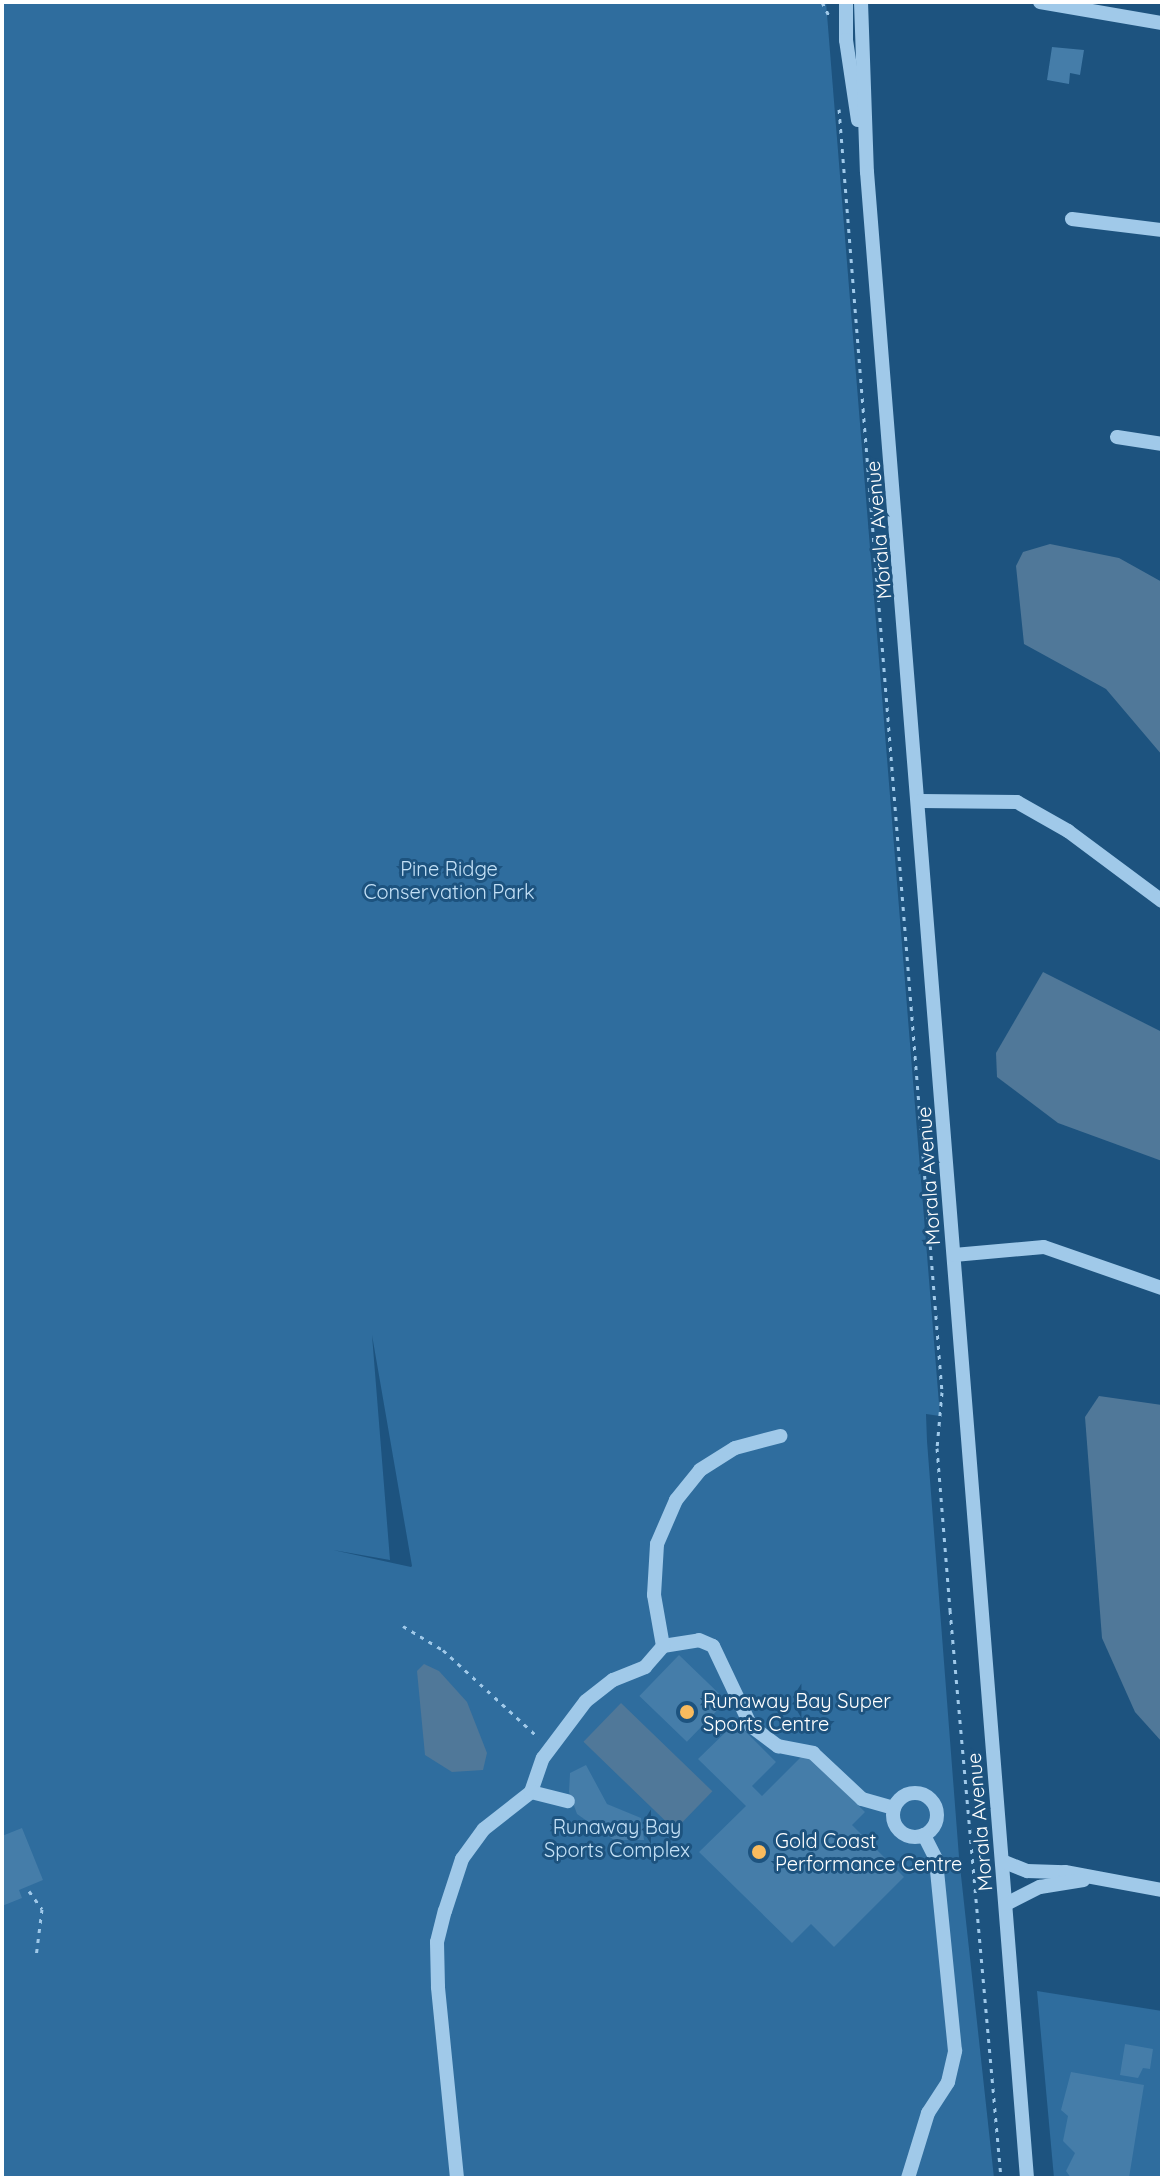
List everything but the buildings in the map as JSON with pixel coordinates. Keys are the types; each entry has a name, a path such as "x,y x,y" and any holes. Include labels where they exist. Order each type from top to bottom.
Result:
{"street":[{"name":"Morala Avenue","path":"846,2 848,55 867,172"},
{"name":"Morala Avenue","path":"861,2 867,172 921,801 1027,2178"},
{"path":"1040,2 1162,23"},
{"path":"1072,219 1162,230"},
{"path":"1117,437 1162,444"},
{"path":"921,801 1017,802 1068,831 1162,901"},
{"path":"954,1255 1044,1247 1098,1262 1162,1288"},
{"path":"663,1646 654,1595 657,1544 676,1500 700,1470 735,1448 780,1436"},
{"path":"457,2178 437,1942 462,1859 484,1829 531,1792 549,1748 586,1701 613,1680 645,1667 663,1646 699,1640 713,1646 751,1726 778,1746 813,1753 868,1803 894,1808"},
{"path":"531,1792 568,1801"},
{"path":"894,1808 908,1794 927,1796 936,1818 924,1835"},
{"path":"894,1808 901,1832 924,1835"},
{"path":"908,2178 928,2113 948,2082 955,2051 936,1859 924,1835"},
{"path":"1002,1861 1034,1872 1096,1878 1162,1890"},
{"path":"1006,1904 1040,1887 1096,1878"}],"path":[{"path":"822,2 831,32"},
{"path":"839,105 942,1392 937,1448 947,1580 1001,2178"},
{"path":"403,1626 443,1650 549,1748"},
{"path":"29,1891 42,1909 36,1957"}],"green space":[{"name":"Pine Ridge Conservation Park","path":"2,2 826,2 940,1416 926,1414 959,1857 994,2178 2,2178","holes":["372,1335 412,1566 333,1550 390,1560"]},
{"path":"1037,1991 1162,2011 1162,2178 1054,2178"}],"shaded area":[{"path":"1050,544 1119,558 1162,582 1162,755 1106,689 1024,644 1016,566 1023,552"},
{"path":"1043,972 1162,1032 1162,1161 1058,1123 997,1077 996,1053"},
{"path":"1099,1396 1162,1405 1162,1742 1135,1712 1102,1638 1085,1417"},
{"path":"424,1664 439,1671 467,1702 487,1753 483,1770 452,1772 425,1755 417,1671"},
{"path":"621,1703 712,1791 675,1830 583,1742"}],"place":[{"name":"Runaway Bay Super Sports Centre","path":"687,1712"},
{"name":"Gold Coast Performance Centre","path":"759,1852"}],"park label":[{"name":"Runaway Bay Sports Complex","path":"617,1838"}]}
